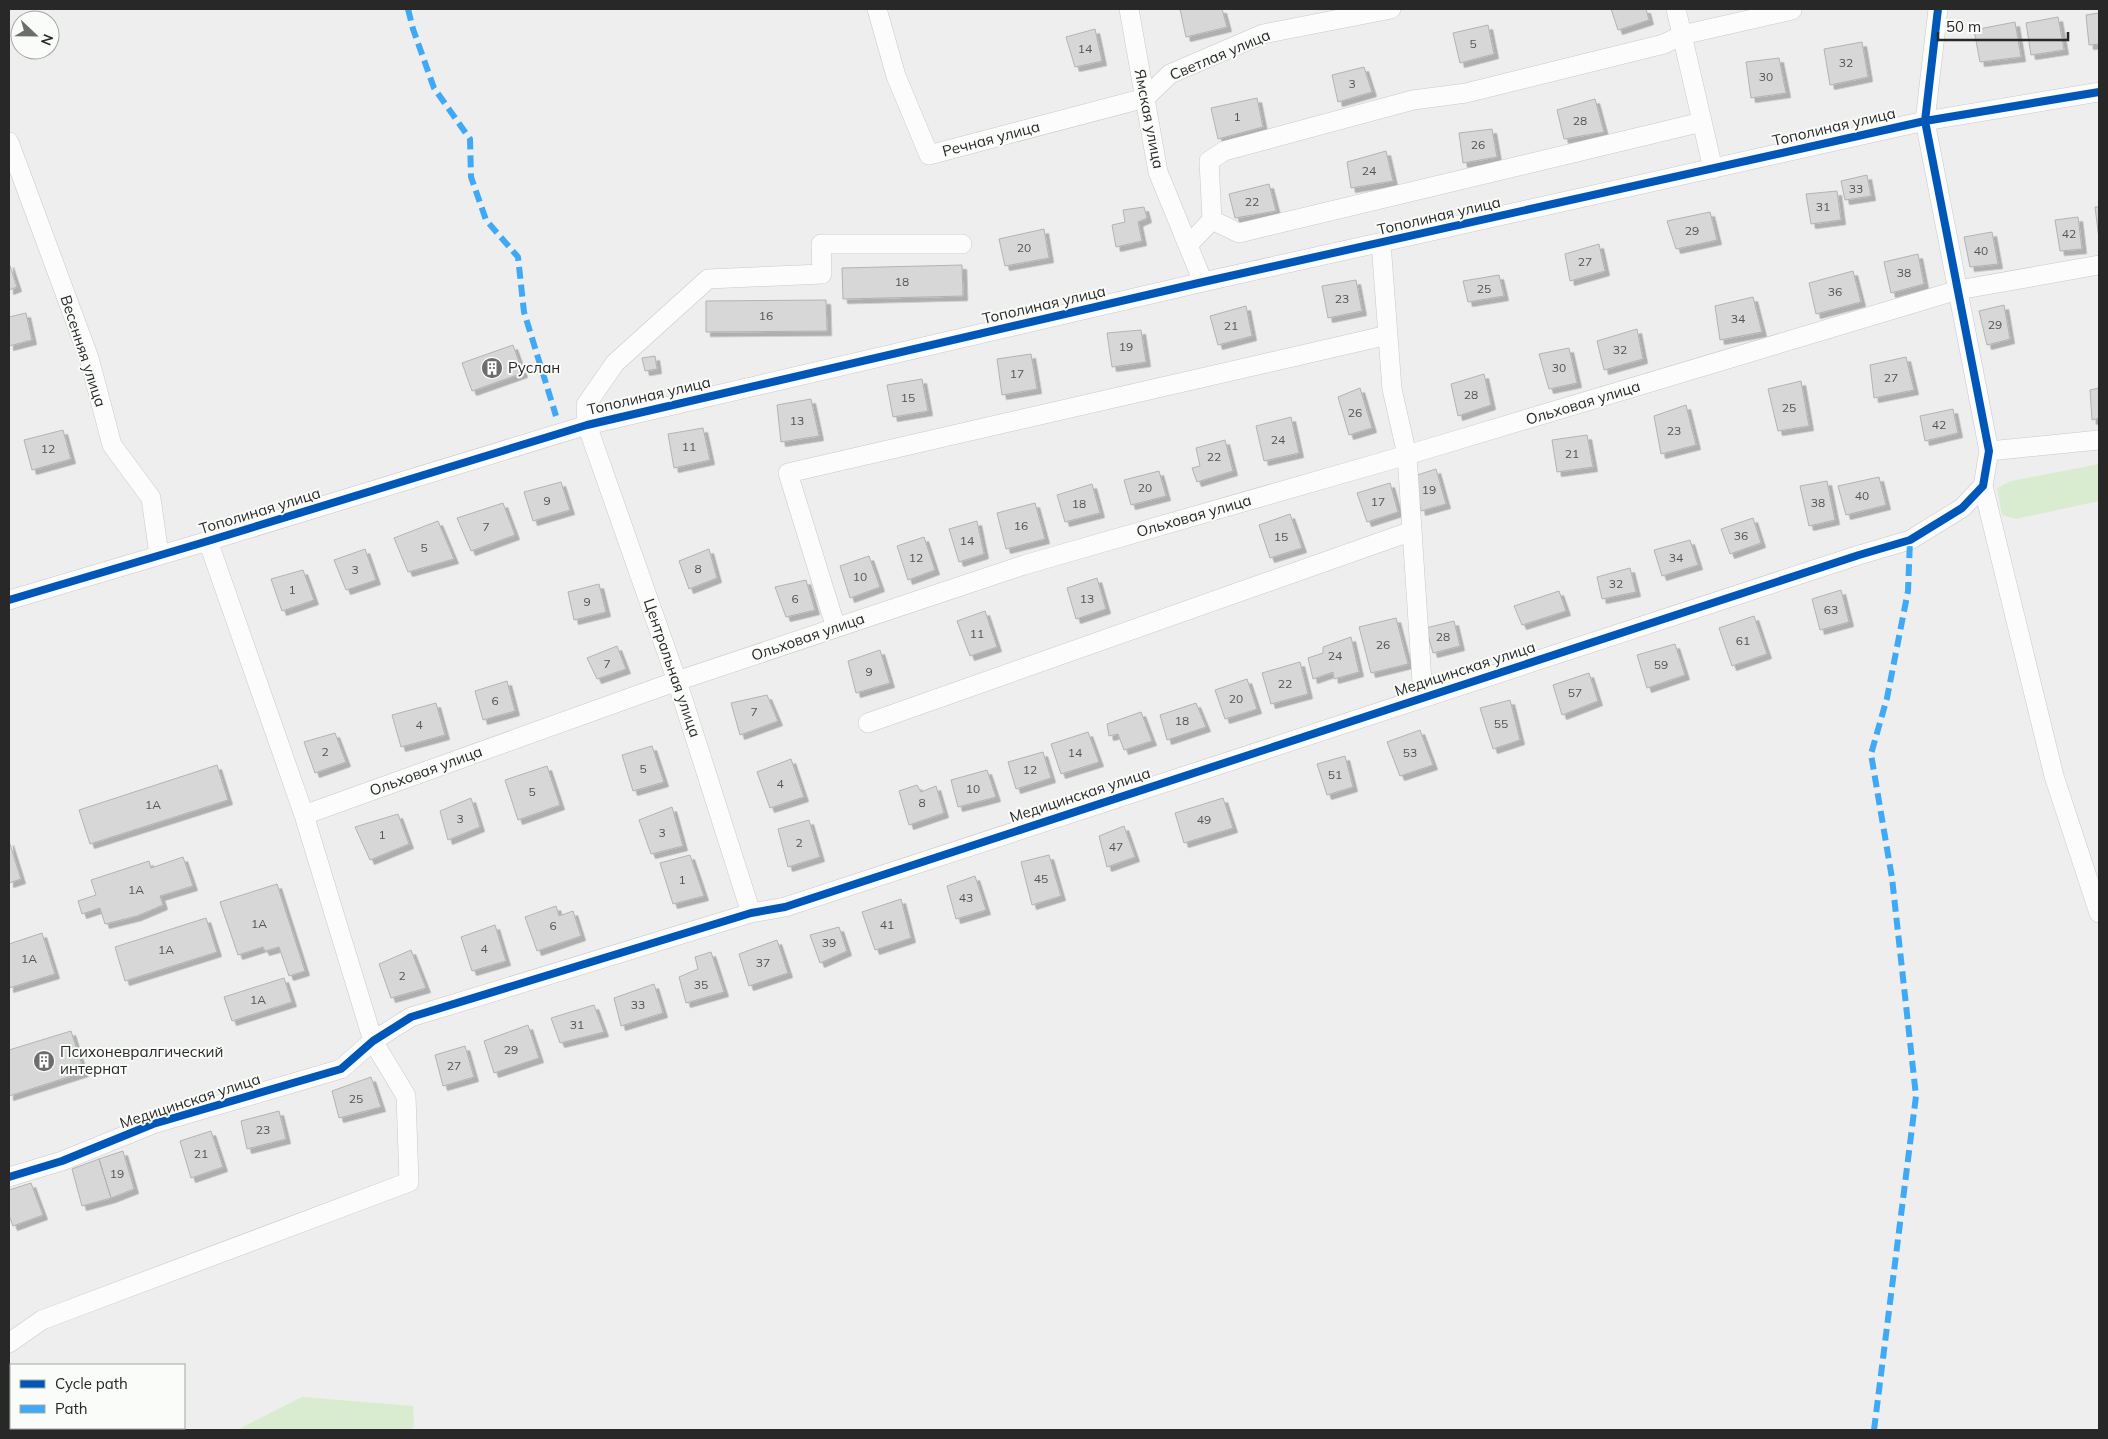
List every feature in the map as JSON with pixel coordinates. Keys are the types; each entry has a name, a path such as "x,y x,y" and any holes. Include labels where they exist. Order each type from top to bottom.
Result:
{"street":[{"name":"Речная улица","path":"876,9 896,76 929,155 1145,98"},
{"name":"Ямская улица","path":"1129,9 1158,172 1203,282"},
{"name":"Светлая улица","path":"1145,98 1170,74 1263,34 1391,9"},
{"path":"1676,9 1713,169"},
{"path":"1938,9 1925,121 1989,451 1983,486 2054,776 2099,913"},
{"path":"1188,245 1212,220 1209,161 1224,151 1414,100 1466,93 1664,44 1682,35 1792,10"},
{"name":"Тополиная улица","path":"9,600 208,541 587,424 1203,282 1925,121 2099,92"},
{"path":"1212,220 1239,233 1702,122"},
{"name":"Весенняя улица","path":"9,142 89,358 112,445 151,498 159,555"},
{"path":"1382,243 1392,389 1407,455 1424,697"},
{"path":"587,424 586,405 615,362 708,279 822,274 821,244 962,244"},
{"name":"Ольховая улица","path":"304,815 677,682 1024,565 1407,455 1958,290 2099,265"},
{"path":"836,628 788,473 1388,335"},
{"name":"Центральная улица","path":"587,424 677,682 752,913"},
{"path":"1989,451 2099,440"},
{"name":"Медицинская улица","path":"9,1177 62,1161 153,1124 340,1069 373,1041 411,1017 752,913 784,906 1859,554 1910,540 1962,508 1983,486"},
{"path":"868,723 1412,531"},
{"path":"9,1343 42,1320 409,1182 406,1096 373,1041 304,815 208,541"}],"green space":[{"path":"2099,464 2099,501 2016,519 2002,515 1997,488 2011,481"},
{"path":"302,1397 413,1406 414,1427 410,1430 237,1430"}],"building":[{"path":"1180,9 1222,9 1227,27 1186,37"},
{"path":"1611,9 1646,9 1649,20 1618,30"},
{"path":"2099,13 2099,44 2089,45 2086,15"},
{"path":"2058,17 2064,50 2031,55 2026,23"},
{"path":"2015,22 2021,57 1980,62 1974,30"},
{"path":"1488,25 1494,54 1460,63 1453,33"},
{"path":"1095,29 1102,61 1075,67 1066,37"},
{"path":"1862,42 1868,77 1830,85 1824,49"},
{"path":"1779,58 1786,93 1751,98 1746,62"},
{"path":"1364,67 1372,92 1338,102 1332,75"},
{"path":"1257,98 1263,127 1218,139 1211,108"},
{"path":"1595,99 1604,132 1564,139 1557,110"},
{"path":"1492,129 1497,157 1463,163 1459,133"},
{"path":"1386,151 1393,181 1351,188 1347,162"},
{"path":"1867,175 1871,196 1845,200 1841,181"},
{"path":"1269,184 1276,211 1235,218 1229,194"},
{"path":"1837,191 1841,220 1811,224 1806,194"},
{"path":"1144,207 1147,218 1138,222 1142,241 1116,247 1112,225 1125,222 1123,210"},
{"path":"2095,207 2099,207 2099,239"},
{"path":"1710,212 1717,240 1676,249 1667,221"},
{"path":"2078,217 2082,249 2060,251 2055,220"},
{"path":"1044,229 1049,258 1005,266 999,239"},
{"path":"1992,232 1998,264 1970,267 1964,237"},
{"path":"1599,244 1605,271 1570,281 1565,254"},
{"path":"1918,254 1924,284 1891,293 1884,262"},
{"path":"9,263 17,287 9,290"},
{"path":"962,265 963,296 843,299 842,268"},
{"path":"1853,271 1861,302 1816,314 1809,283"},
{"path":"1499,275 1504,296 1468,302 1463,281"},
{"path":"1356,280 1362,311 1328,318 1322,286"},
{"path":"1753,297 1762,332 1720,340 1715,306"},
{"path":"826,300 827,331 706,332 706,301"},
{"path":"2004,305 2010,339 1987,345 1979,311"},
{"path":"1246,306 1252,336 1218,345 1210,316"},
{"path":"26,313 32,340 9,346 9,317"},
{"path":"1637,329 1643,359 1604,370 1597,341"},
{"path":"1141,330 1146,362 1112,367 1107,333"},
{"name":"Руслан","path":"513,345 523,373 472,391 462,363"},
{"path":"1569,348 1577,383 1549,389 1539,354"},
{"path":"1031,354 1037,389 1002,395 997,359"},
{"path":"655,356 657,369 645,371 642,358"},
{"path":"1906,357 1914,390 1874,398 1870,365"},
{"path":"1484,374 1491,405 1458,416 1451,384"},
{"path":"922,379 928,411 893,417 887,385"},
{"path":"1801,381 1809,426 1778,431 1768,389"},
{"path":"1360,388 1372,428 1349,435 1338,397"},
{"path":"2099,388 2099,418 2092,420 2090,390"},
{"path":"811,399 819,436 781,442 777,405"},
{"path":"1686,405 1696,445 1661,454 1654,416"},
{"path":"1953,409 1958,433 1925,441 1920,416"},
{"path":"1291,417 1299,453 1264,461 1256,426"},
{"path":"703,428 710,460 674,468 668,434"},
{"path":"63,430 71,459 32,470 24,440"},
{"path":"1587,435 1593,467 1557,472 1552,440"},
{"path":"1225,440 1233,471 1197,482 1192,468 1200,466 1196,448"},
{"path":"1436,469 1446,504 1421,511 1414,476"},
{"path":"1159,471 1166,496 1131,505 1124,480"},
{"path":"1879,477 1886,505 1846,515 1838,486"},
{"path":"1827,481 1835,520 1809,526 1800,486"},
{"path":"561,482 570,510 533,521 524,492"},
{"path":"1390,483 1398,512 1367,522 1357,493"},
{"path":"1092,484 1100,513 1065,522 1057,495"},
{"path":"503,503 515,535 471,551 457,518"},
{"path":"1035,503 1045,539 1006,549 997,513"},
{"path":"1290,514 1302,548 1270,558 1259,525"},
{"path":"1753,518 1761,543 1730,554 1721,529"},
{"path":"438,521 454,559 408,572 394,538"},
{"path":"977,521 984,554 959,562 949,529"},
{"path":"924,537 935,570 908,580 897,546"},
{"path":"1690,540 1698,565 1662,576 1654,550"},
{"path":"365,549 376,580 346,590 334,560"},
{"path":"709,549 717,578 689,589 679,561"},
{"path":"869,556 880,587 850,598 840,566"},
{"path":"1630,568 1636,592 1602,599 1597,577"},
{"path":"303,570 314,600 282,611 271,579"},
{"path":"1097,578 1106,609 1076,619 1067,588"},
{"path":"806,580 815,610 786,617 775,587"},
{"path":"599,584 606,612 574,620 568,592"},
{"path":"1841,590 1849,622 1820,630 1812,599"},
{"path":"1559,591 1566,611 1522,625 1514,606"},
{"path":"985,611 997,647 970,656 957,621"},
{"path":"1754,616 1767,654 1732,666 1719,628"},
{"path":"1396,618 1408,664 1371,673 1359,627"},
{"path":"1454,621 1460,646 1433,653 1426,628"},
{"path":"1351,637 1359,672 1334,679 1333,672 1313,679 1308,658 1323,653 1323,647"},
{"path":"1675,644 1685,675 1647,688 1637,655"},
{"path":"617,646 626,669 597,679 587,658"},
{"path":"880,650 890,683 856,693 848,661"},
{"path":"1300,662 1308,694 1271,704 1262,673"},
{"path":"1589,673 1598,701 1562,715 1553,685"},
{"path":"1247,679 1257,709 1225,719 1215,690"},
{"path":"507,681 515,711 483,720 475,691"},
{"path":"767,695 778,721 740,735 731,703"},
{"path":"1510,700 1520,740 1493,749 1480,708"},
{"path":"436,703 445,735 401,747 392,715"},
{"path":"1196,703 1206,727 1167,740 1160,715"},
{"path":"1141,712 1152,741 1124,750 1118,734 1109,736 1107,724"},
{"path":"1420,730 1433,765 1400,776 1387,742"},
{"path":"1088,732 1099,762 1061,774 1051,744"},
{"path":"335,733 346,762 315,773 304,742"},
{"path":"652,746 664,782 633,791 622,755"},
{"path":"1043,752 1051,778 1016,789 1008,762"},
{"path":"1345,756 1353,787 1327,795 1317,764"},
{"path":"791,759 804,797 770,808 757,772"},
{"path":"217,765 228,800 90,844 79,810"},
{"path":"547,766 560,805 518,820 505,780"},
{"path":"987,770 996,797 958,807 951,780"},
{"path":"917,785 921,792 936,786 944,813 909,825 899,791"},
{"path":"471,798 480,827 448,840 440,811"},
{"path":"1223,798 1233,828 1184,843 1175,813"},
{"path":"672,807 683,846 651,854 639,820"},
{"path":"398,814 409,844 370,860 355,827"},
{"path":"809,820 820,857 788,867 778,829"},
{"path":"1124,826 1135,857 1107,867 1099,836"},
{"path":"9,841 21,879 9,883"},
{"path":"690,855 704,896 673,904 660,863"},
{"path":"1049,855 1061,896 1032,905 1021,862"},
{"path":"183,857 193,886 160,896 163,905 137,916 105,924 100,908 82,914 78,901 96,895 91,880 149,861 151,868"},
{"path":"975,876 986,910 956,919 947,886"},
{"path":"277,884 305,971 289,976 279,947 265,951 263,947 238,955 220,902"},
{"path":"901,899 911,938 875,950 862,912"},
{"path":"556,906 559,916 573,911 581,936 537,951 525,917"},
{"path":"206,918 217,952 125,981 115,947"},
{"path":"495,925 506,961 472,971 461,937"},
{"path":"839,927 847,951 820,963 810,935"},
{"path":"42,933 55,974 9,988 9,944"},
{"path":"777,940 788,973 749,986 739,954"},
{"path":"411,950 426,988 391,998 379,964"},
{"path":"711,952 724,992 686,1003 679,977 698,969 695,957"},
{"path":"284,978 292,1002 232,1021 224,997"},
{"path":"654,984 663,1013 621,1026 614,998"},
{"path":"594,1005 604,1032 560,1043 551,1018"},
{"path":"528,1025 539,1058 494,1073 484,1041"},
{"name":"Психоневралгический интернат","path":"71,1031 84,1072 9,1096 9,1050"},
{"path":"465,1046 474,1077 443,1086 435,1055"},
{"path":"371,1077 381,1107 339,1118 332,1091"},
{"path":"279,1111 286,1139 247,1149 241,1121"},
{"path":"211,1131 223,1167 191,1178 180,1141"},
{"path":"123,1151 134,1189 111,1198 99,1159"},
{"path":"99,1159 111,1198 82,1206 72,1169"},
{"path":"31,1183 43,1215 13,1226 9,1215 9,1190"}],"marked path":[{"path":"408,9 413,29 434,88 470,139 471,177 486,220 518,257 524,312 556,416"},
{"path":"1874,1430 1916,1096 1892,878 1871,754 1887,698 1908,591 1910,540"}],"cycle path":[{"path":"9,1177 62,1161 153,1124 341,1069 373,1041 411,1017 751,913 785,907 1859,555 1910,540 1962,508 1983,486 1989,451 1925,121 1938,9"},
{"path":"9,600 587,425 1203,282 1925,121 2099,92"}],"place":[{"name":"Руслан","path":"492,368"},
{"name":"Психоневралгический интернат","path":"44,1061"}]}
